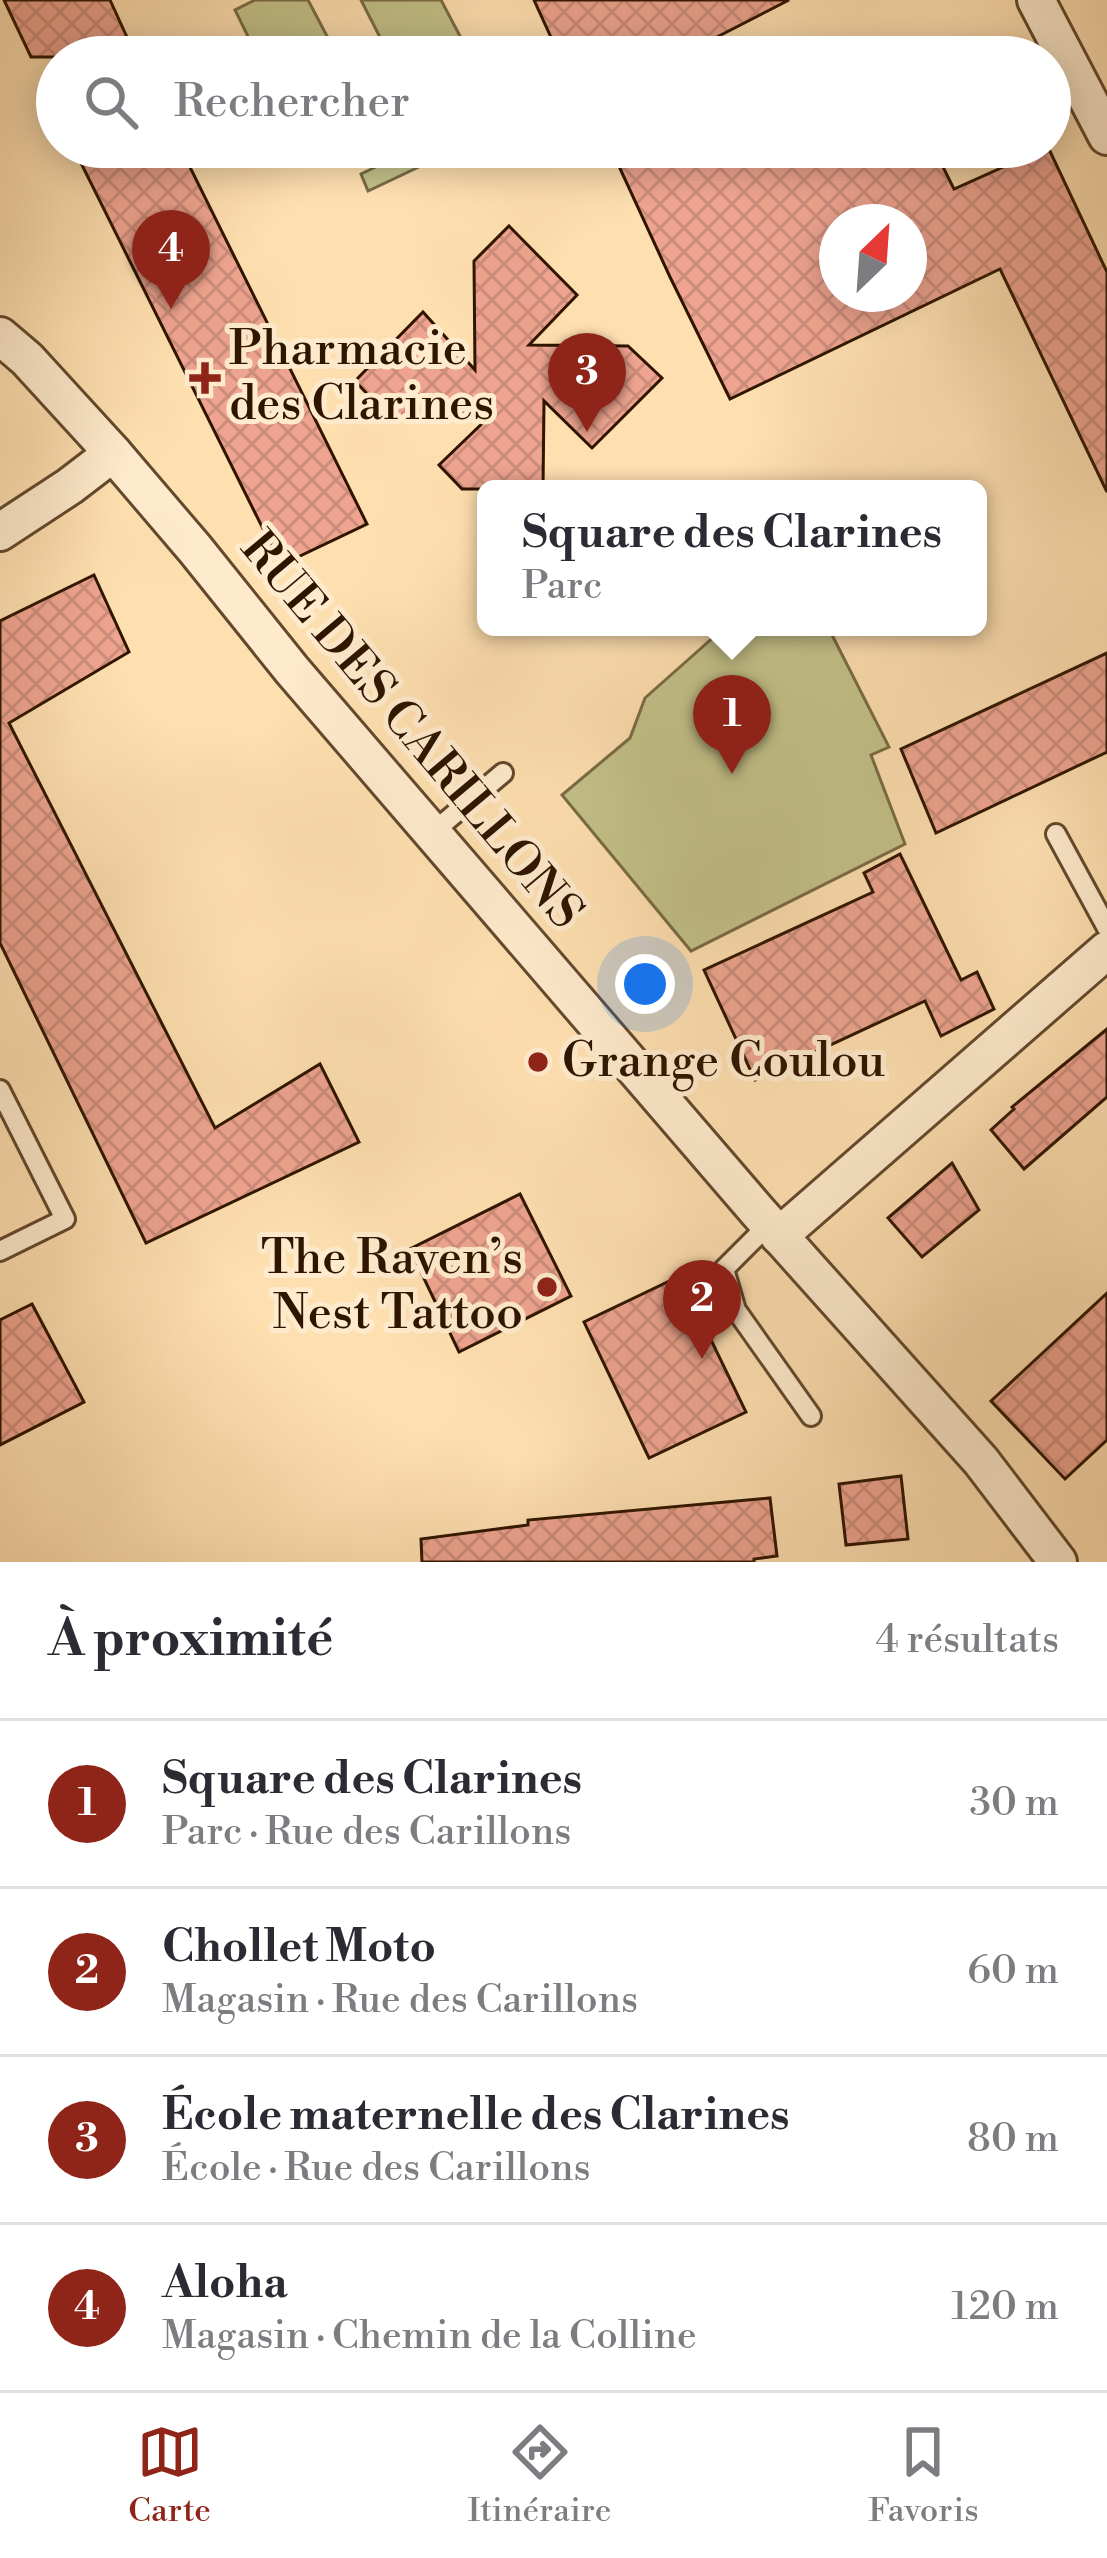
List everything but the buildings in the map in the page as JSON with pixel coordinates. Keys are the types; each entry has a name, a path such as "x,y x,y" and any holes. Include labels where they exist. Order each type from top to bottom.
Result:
{"street":[{"path":"1036,0 1055,36"},
{"path":"1071,67 1107,136"},
{"name":"RUE DES CARILLONS","path":"0,336 113,453 432,833 774,1230 981,1461 1058,1562"},
{"path":"0,532 113,453"},
{"path":"774,1230 1107,950"}],"lane":[{"path":"432,833 503,773"},
{"path":"1056,833 1107,928"},
{"path":"0,1090 65,1220 0,1251"},
{"path":"774,1230 724,1269 736,1310 811,1416"}],"shaded area":[{"path":"255,0 308,0 327,36 248,36 235,10"},
{"path":"361,0 441,0 460,36 379,36"},
{"path":"374,168 417,168 368,191 361,174"},
{"path":"715,636 833,636 889,747 871,755 905,844 691,951 562,795 630,738 645,698"}],"place":[{"name":"Aloha","path":"171,309"},
{"name":"Pharmacie des Clarines","path":"205,378"},
{"name":"École maternelle des Clarines","path":"587,432"},
{"name":"Square des Clarines","path":"732,774"},
{"name":"Grange Coulou","path":"538,1062"},
{"name":"The Raven’s Nest Tattoo","path":"547,1287"},
{"name":"Chollet Moto","path":"702,1359"}]}
